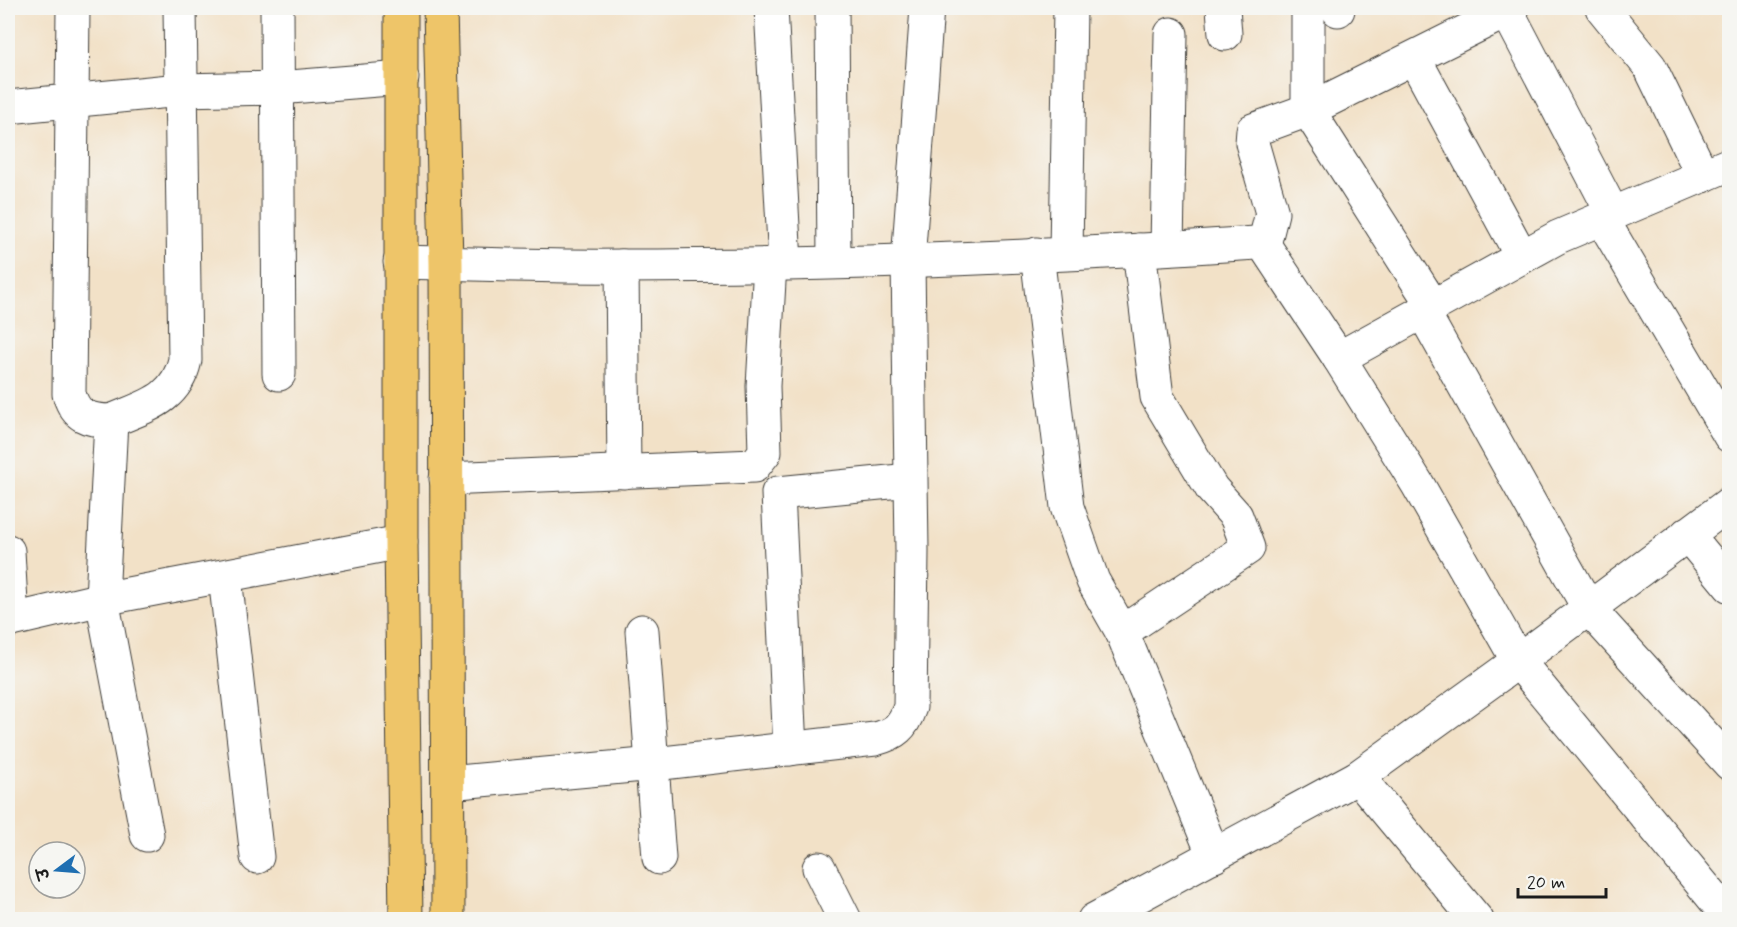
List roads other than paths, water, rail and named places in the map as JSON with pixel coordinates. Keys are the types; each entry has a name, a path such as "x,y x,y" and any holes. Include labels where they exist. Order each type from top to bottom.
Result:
{"main road":[{"path":"401,8 401,542 406,920"},
{"path":"441,8 446,263 448,920"}],"street":[{"path":"73,8 69,394 80,416 93,421 111,422 162,398 174,389 182,375 185,360 180,8"},
{"path":"278,8 279,374"},
{"path":"446,479 744,468 760,461 765,452 764,386 778,264 771,8"},
{"path":"832,8 834,262"},
{"path":"448,783 654,764 875,739 893,734 904,722 910,707 912,551 908,261 927,8"},
{"path":"1070,8 1052,254 1067,507 1093,581 1122,632 1214,856"},
{"path":"1340,358 1558,237 1716,170 1650,67 1602,8"},
{"path":"1328,9 1308,110 1428,309 1589,609 1730,764"},
{"path":"1264,245 1272,213 1251,136 1253,130 1308,110 1510,9 1608,216 1730,436"},
{"path":"1122,632 1248,548 1236,516 1212,489 1157,397 1153,249 1171,34"},
{"path":"1414,58 1522,257"},
{"path":"8,106 180,90 278,88 402,78"},
{"path":"400,262 622,266 778,264 908,261 1256,243 1264,245 1340,358 1418,485 1518,661 1730,918"},
{"path":"622,266 624,472"},
{"path":"111,422 102,599 147,835"},
{"path":"790,749 778,493 910,480"},
{"path":"1094,920 1358,777 1730,503"},
{"path":"1688,534 1730,586"},
{"path":"8,551 10,620 102,599 401,542"},
{"path":"225,577 241,735 257,857"},
{"path":"642,631 654,764 659,858"},
{"path":"1358,777 1477,920"},
{"path":"819,868 845,920"}]}
